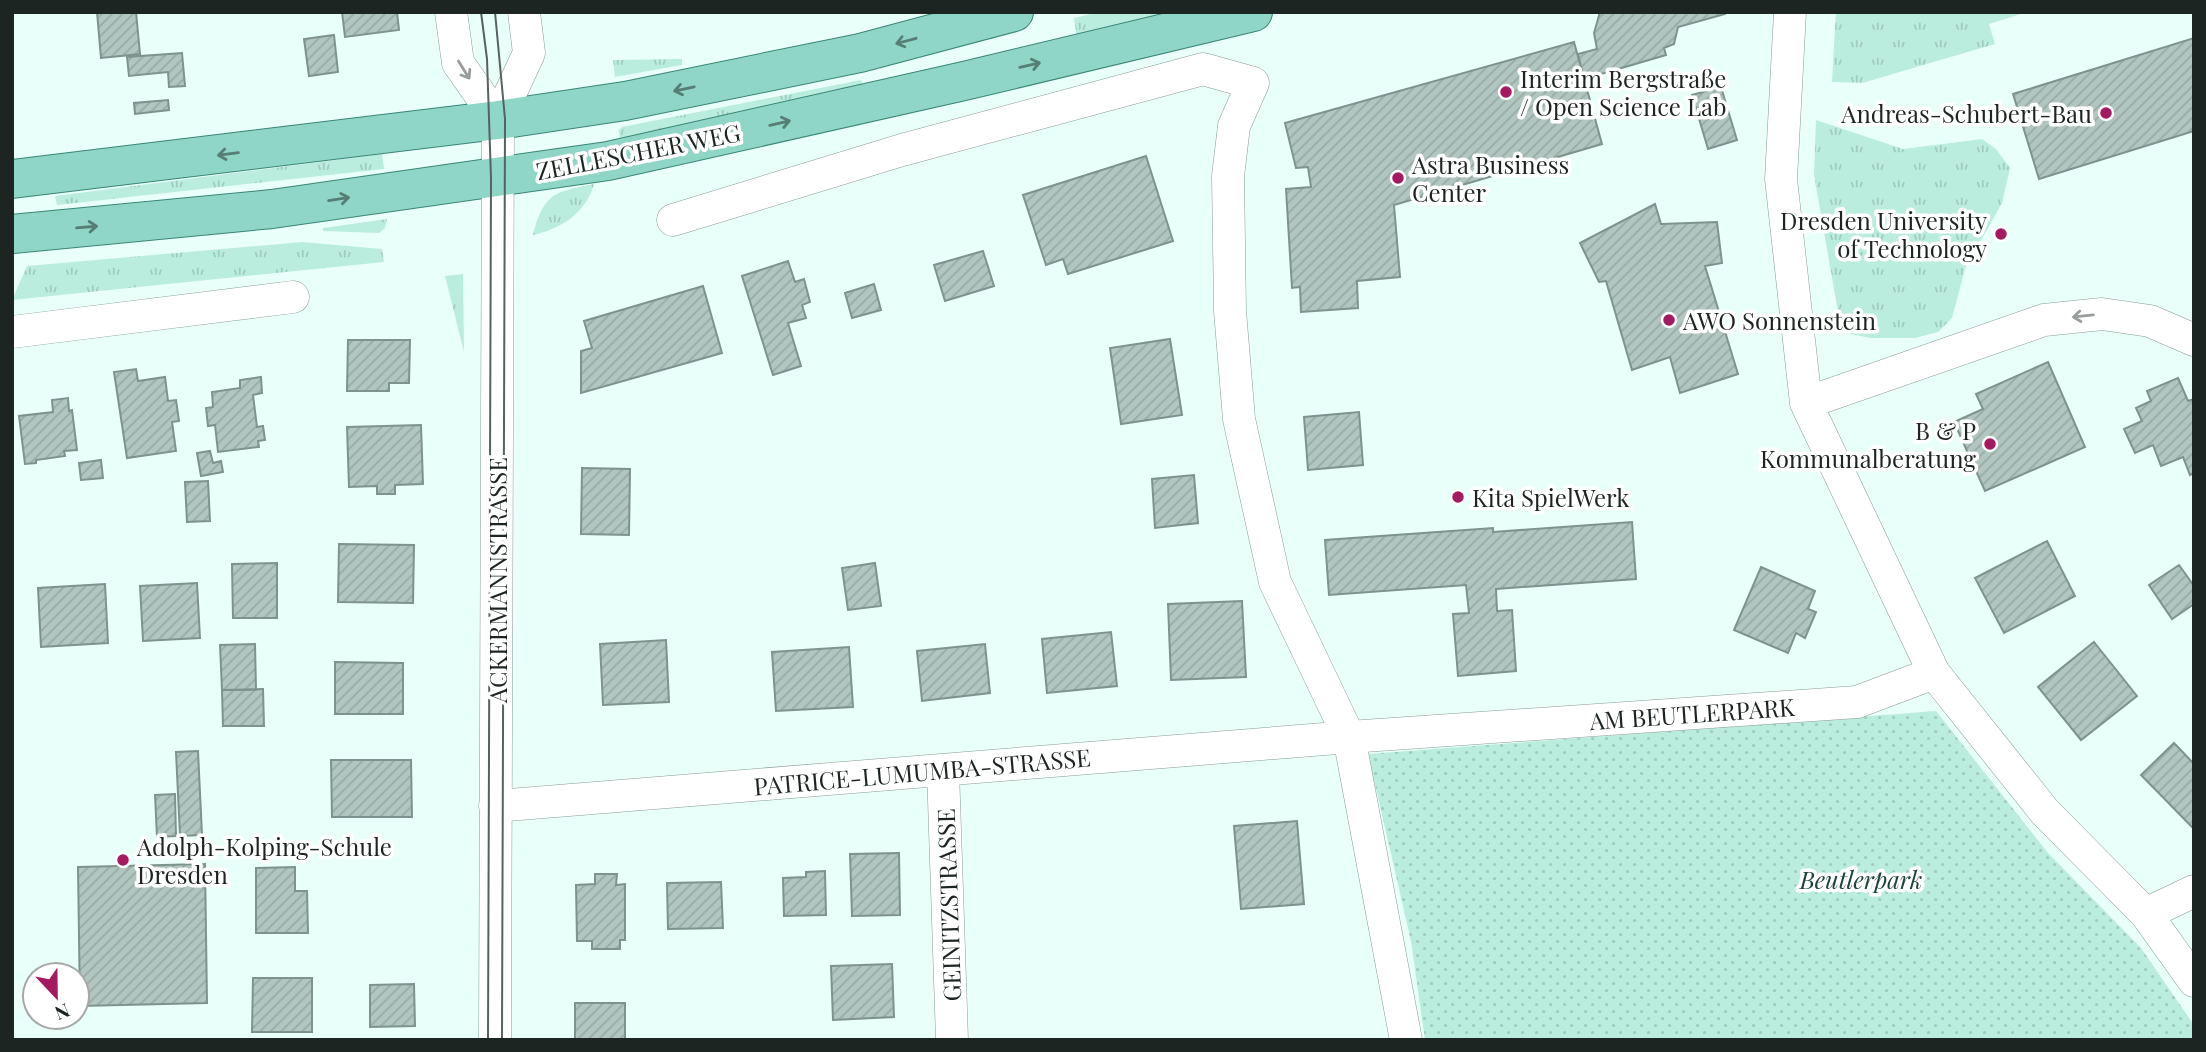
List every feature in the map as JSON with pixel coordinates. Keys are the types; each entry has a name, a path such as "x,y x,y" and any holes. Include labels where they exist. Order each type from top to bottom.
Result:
{"main road":[{"path":"12,179 498,120 625,101 860,53 1014,12"},
{"name":"ZELLESCHER WEG","path":"12,234 272,209 642,154 1253,12"}],"street":[{"path":"451,12 458,62 498,120"},
{"path":"498,120 529,53 524,12"},
{"path":"1790,12 1781,179 1806,403 1934,673 2045,812 2146,914 2194,981"},
{"path":"673,220 915,147 1203,69 1253,83 1234,126 1228,176 1230,311 1240,419 1275,582 1349,737 1406,1040"},
{"name":"ACKERMANNSTRASSE","path":"495,1040 498,120"},
{"path":"12,332 293,297"},
{"path":"1806,403 2044,320 2102,314 2150,321 2194,340"},
{"name":"AM BEUTLERPARK","path":"1349,737 1857,702 1934,673"},
{"name":"PATRICE-LUMUMBA-STRASSE","path":"495,806 1349,737"},
{"name":"GEINITZSTRASSE","path":"943,770 952,1040"},
{"path":"2146,914 2194,891"}],"green space":[{"path":"1098,12 1183,12 1077,39 1074,18"},
{"path":"1836,12 2027,12 1989,24 1995,44 1862,83 1832,82"},
{"path":"682,59 682,65 615,77 613,60"},
{"path":"861,80 864,88 620,139 619,130 622,127"},
{"path":"1816,120 1903,149 1982,139 1996,149 2010,168 2002,203 1965,269 1952,318 1938,332 1915,338 1871,338 1850,334 1840,323 1814,175"},
{"path":"382,154 384,169 57,205 55,196"},
{"path":"594,184 585,203 571,218 553,229 533,235 542,210 553,197 569,189"},
{"path":"387,219 385,228 379,233 323,231 323,228"},
{"path":"302,242 382,249 384,262 12,300 27,266"},
{"path":"463,274 464,352 445,276"},
{"name":"Beutlerpark","path":"1936,711 2048,853 2141,948 2194,1025 2194,1040 1425,1040 1411,941 1368,754"}],"building":[{"path":"97,12 136,12 140,54 101,58"},
{"path":"342,12 397,12 399,30 345,37"},
{"name":"Astra Business Center","path":"1600,12 1725,14 1678,27 1674,44 1664,48 1666,55 1584,79 1578,54 1597,49 1594,33"},
{"path":"334,35 338,72 309,76 304,39"},
{"name":"Andreas-Schubert-Bau","path":"2194,38 2194,131 2039,179 2013,94"},
{"name":"Astra Business Center","path":"1574,42 1602,144 1394,205 1400,277 1357,281 1358,308 1301,312 1300,287 1292,288 1286,189 1311,187 1308,167 1296,168 1285,123"},
{"path":"182,53 185,86 169,87 168,72 129,76 127,57"},
{"path":"1721,87 1737,140 1708,149 1692,95"},
{"path":"168,100 169,110 135,114 134,103"},
{"path":"1146,156 1173,241 1068,274 1063,259 1046,265 1023,195"},
{"name":"AWO Sonnenstein","path":"1655,204 1661,224 1717,222 1722,263 1705,266 1738,374 1680,393 1670,357 1632,370 1606,281 1599,282 1580,243"},
{"path":"983,251 994,286 945,301 934,265"},
{"path":"788,261 795,282 804,279 810,302 802,305 806,318 788,323 801,366 773,375 742,276"},
{"path":"874,284 881,310 852,318 845,293"},
{"path":"703,286 722,353 581,393 581,351 592,348 584,321"},
{"path":"1170,339 1182,415 1121,424 1110,348"},
{"path":"348,340 410,340 409,383 389,383 389,391 347,391"},
{"path":"2048,362 2085,447 1985,491 1954,422 1983,409 1976,394"},
{"path":"136,369 138,381 165,377 168,401 176,400 179,421 172,422 176,451 127,458 114,372"},
{"path":"261,377 262,393 253,395 257,427 263,426 265,440 258,441 259,447 218,452 215,425 208,426 206,408 213,407 212,392 240,388 240,380"},
{"path":"2178,378 2188,401 2194,399 2194,473 2190,475 2183,457 2161,466 2153,445 2135,453 2124,429 2142,421 2136,408 2151,401 2147,391"},
{"path":"68,398 77,450 64,451 65,456 25,464 19,416 53,412 52,400"},
{"path":"1359,412 1363,465 1308,470 1304,417"},
{"path":"421,425 423,484 395,485 395,494 377,494 377,486 349,487 347,427"},
{"path":"210,451 213,463 221,461 223,472 201,476 197,453"},
{"path":"101,460 103,478 81,480 79,463"},
{"path":"582,468 630,469 629,535 581,534"},
{"path":"1194,475 1198,523 1155,528 1152,479"},
{"path":"208,481 210,521 187,522 185,482"},
{"path":"1632,522 1636,579 1496,589 1497,611 1512,610 1516,671 1458,676 1453,614 1469,613 1466,585 1329,595 1325,540 1493,528 1493,532"},
{"path":"2047,541 2075,596 2004,633 1975,578"},
{"path":"339,544 414,545 413,603 338,602"},
{"path":"277,563 277,618 233,618 232,564"},
{"path":"875,563 881,606 848,610 842,568"},
{"path":"2179,565 2194,586 2194,604 2172,619 2149,585"},
{"path":"1761,567 1815,591 1808,609 1816,612 1805,638 1796,633 1788,653 1734,630"},
{"path":"197,583 200,638 143,641 140,586"},
{"path":"105,584 108,643 41,647 38,588"},
{"path":"1242,601 1246,677 1171,680 1168,604"},
{"path":"1111,632 1117,686 1047,693 1042,639"},
{"path":"666,640 669,702 603,705 600,644"},
{"path":"2094,642 2137,696 2081,740 2038,687"},
{"path":"255,644 256,690 222,690 220,645"},
{"path":"985,644 990,693 922,701 917,651"},
{"path":"849,647 853,707 776,711 772,652"},
{"path":"335,662 403,663 403,714 335,714"},
{"path":"263,689 264,726 223,726 222,690"},
{"path":"2174,743 2194,764 2194,829 2141,775"},
{"path":"198,751 202,835 180,836 176,752"},
{"path":"331,760 411,760 412,817 332,817"},
{"path":"175,794 176,836 157,837 155,795"},
{"path":"1297,821 1304,904 1241,909 1234,826"},
{"path":"899,853 900,915 852,916 850,854"},
{"path":"205,864 207,1003 91,1006 91,961 79,961 78,867"},
{"path":"295,867 295,891 307,891 308,933 256,933 256,868"},
{"path":"825,871 826,915 784,916 783,878 806,877 806,872"},
{"path":"595,874 617,874 616,885 625,884 625,940 620,940 620,949 592,949 592,941 577,941 576,885 595,884"},
{"path":"721,882 723,928 668,929 667,883"},
{"path":"892,964 894,1017 833,1020 831,966"},
{"path":"253,978 312,978 312,1032 252,1032"},
{"path":"414,984 415,1026 370,1027 370,985"},
{"path":"575,1003 625,1003 625,1040 575,1040"}],"tram line":[{"path":"481,12 487,59 491,178 488,1040"},
{"path":"495,12 505,119 502,1040"}],"place":[{"name":"Interim Bergstraße / Open Science Lab","path":"1506,92"},
{"name":"Andreas-Schubert-Bau","path":"2106,113"},
{"name":"Astra Business Center","path":"1398,178"},
{"name":"Dresden University of Technology","path":"2001,234"},
{"name":"AWO Sonnenstein","path":"1669,320"},
{"name":"B & P Kommunalberatung","path":"1990,444"},
{"name":"Kita SpielWerk","path":"1458,497"},
{"name":"Adolph-Kolping-Schule Dresden","path":"123,860"}]}
